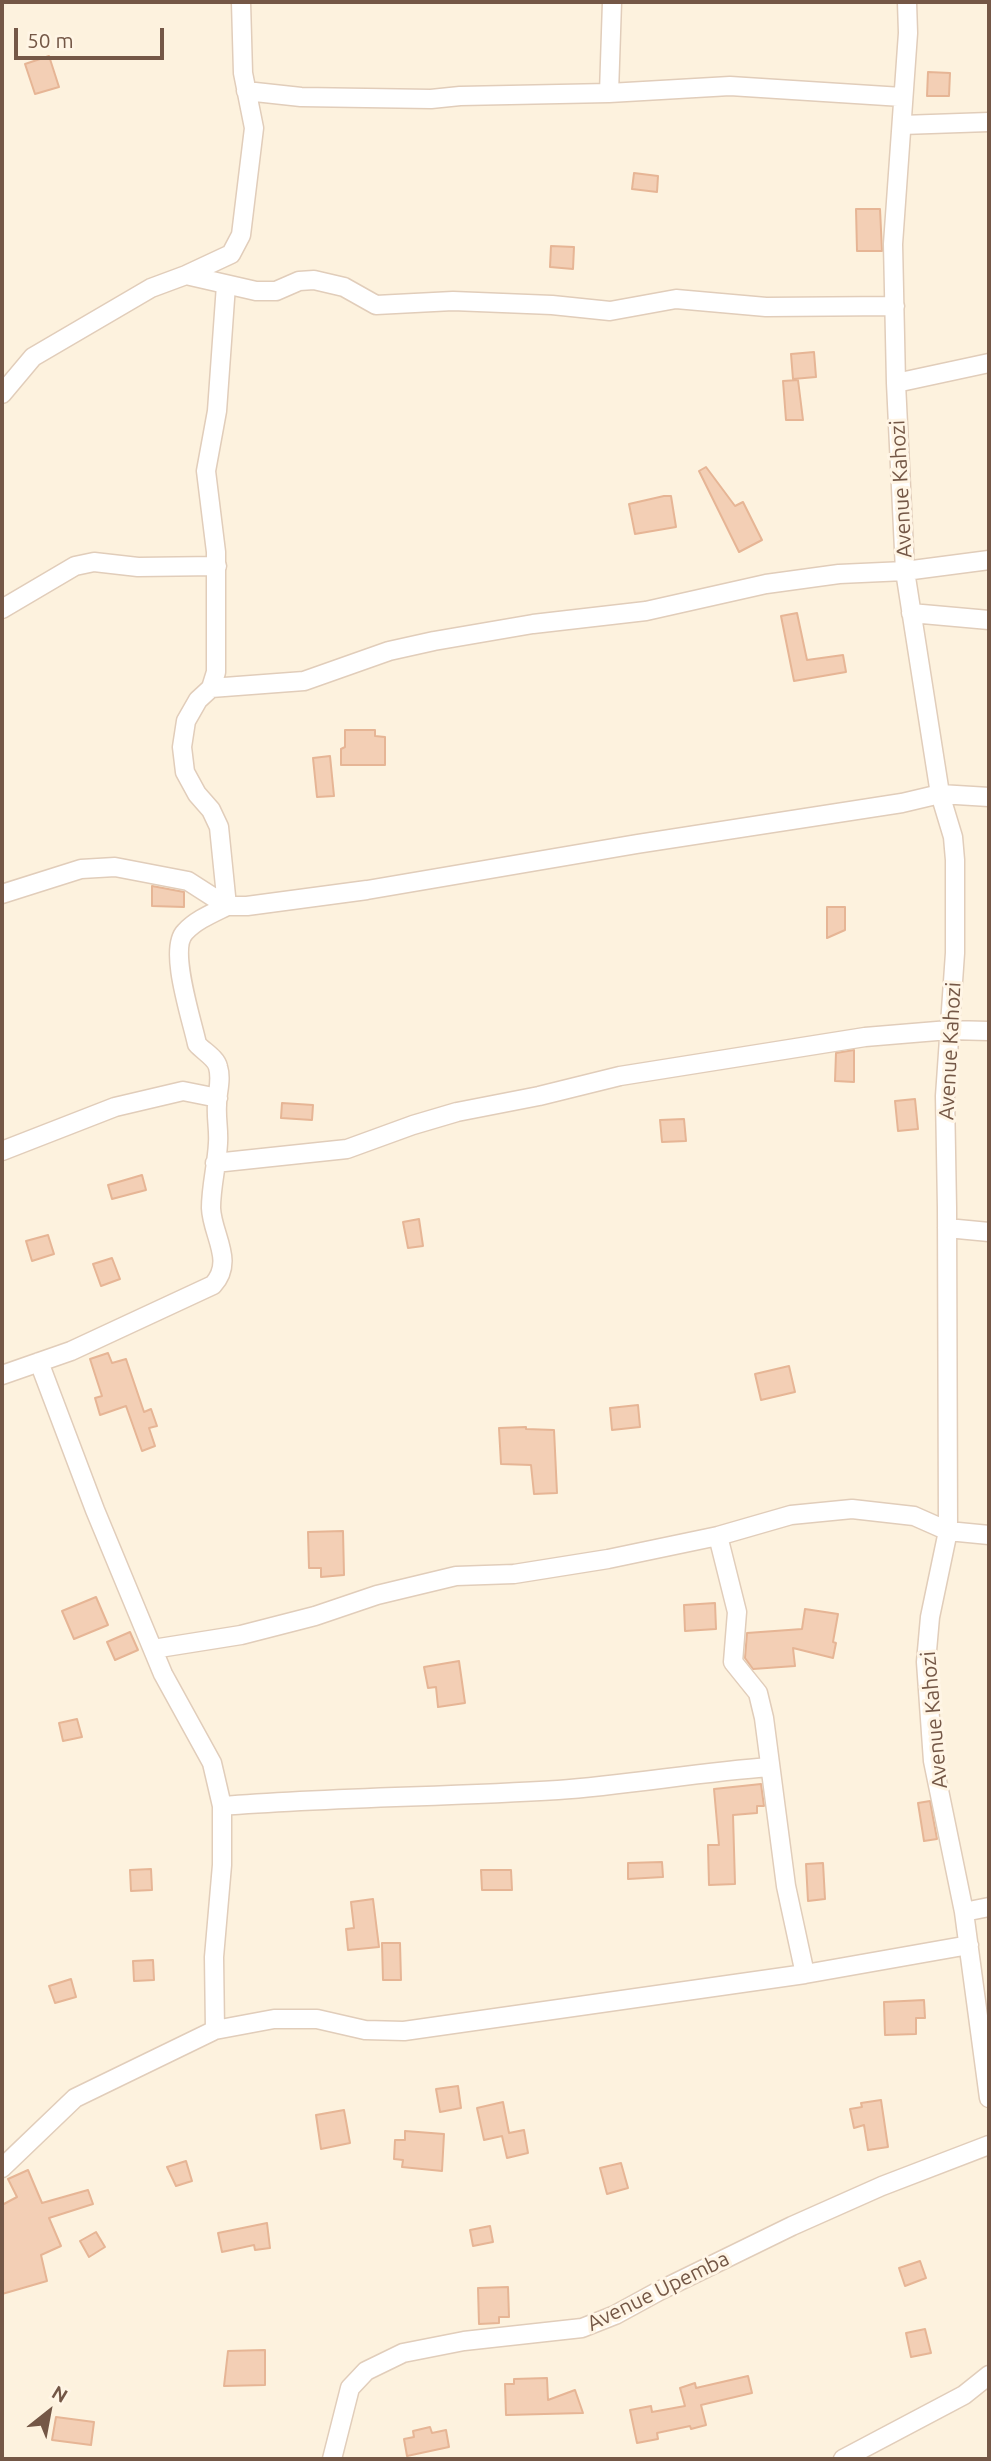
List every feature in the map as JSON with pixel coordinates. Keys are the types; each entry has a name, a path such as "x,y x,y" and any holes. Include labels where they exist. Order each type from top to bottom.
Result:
{"street":[{"path":"2,394 33,357 151,288 231,254 241,235 254,128 241,54 241,2"},
{"path":"609,93 612,2"},
{"name":"Avenue Kahozi","path":"907,2 908,33 893,244 905,571 940,794 948,817 955,860 955,953 945,1096 948,1531 930,1616 926,1662 933,1761 964,1912 989,2098"},
{"path":"246,91 301,97 431,99 730,86 902,97"},
{"path":"902,125 989,122"},
{"path":"186,275 256,291 276,291 299,281 314,280 344,288 376,305 453,302 552,305 610,311 676,299 766,307 894,306"},
{"path":"226,285 217,411 206,471 217,566 216,672 211,688 198,700 186,722 182,747 185,772 197,794 211,810 219,827 227,906"},
{"path":"896,383 989,363"},
{"path":"211,688 304,681 388,651 434,641 533,624 646,611 766,583 839,574 905,571 989,560"},
{"path":"2,609 75,566 94,562 138,567 217,566"},
{"path":"911,613 989,620"},
{"path":"2,1375 71,1351 213,1285 219,1278 223,1266 221,1248 211,1213 218,1146 219,1068 216,1061 197,1044 178,962 178,945 182,933 197,922 227,906 247,906 367,890 902,803 940,794 989,797"},
{"path":"2,894 80,869 115,867 188,881 227,906"},
{"path":"215,1163 348,1149 457,1112 620,1076 820,1042 949,1030 989,1031"},
{"path":"2,1152 115,1107 183,1091 218,1098"},
{"path":"947,1228 989,1232"},
{"path":"39,1362 95,1510 163,1674 212,1763 222,1806 222,1866 215,1957 215,2030"},
{"path":"153,1649 241,1635 315,1616 377,1595 456,1577 514,1574 608,1559 718,1536 791,1515 852,1509 914,1516 948,1531 989,1535"},
{"path":"718,1536 737,1612 733,1662 758,1693 764,1718 786,1886 805,1973"},
{"path":"222,1806 588,1788 770,1767"},
{"path":"964,1912 989,1907"},
{"path":"2,2168 75,2098 215,2030 274,2019 317,2019 365,2030 404,2031 805,1973 968,1945"},
{"name":"Avenue Upemba","path":"332,2459 350,2388 366,2371 403,2353 464,2341 582,2328 615,2315 671,2285 882,2186 989,2145"},
{"path":"843,2459 964,2395 989,2375"}],"building":[{"path":"49,56 59,87 35,94 25,64"},
{"path":"928,72 950,73 949,96 927,96"},
{"path":"634,173 658,176 657,192 632,189"},
{"path":"856,209 880,209 882,251 857,251"},
{"path":"551,246 574,247 573,269 550,267"},
{"path":"814,352 816,377 793,379 791,354"},
{"path":"798,380 803,420 786,420 783,381"},
{"path":"706,467 735,506 743,502 762,540 739,552 699,471"},
{"path":"671,496 676,527 635,534 629,504"},
{"path":"797,613 807,660 843,655 846,672 794,681 781,616"},
{"path":"345,730 375,730 375,736 385,737 385,765 341,765"},
{"path":"330,756 334,796 317,797 313,758"},
{"path":"152,886 184,892 184,907 152,906"},
{"path":"827,907 845,907 845,930 827,938"},
{"path":"854,1050 854,1082 835,1081 836,1053"},
{"path":"915,1099 918,1129 898,1131 895,1101"},
{"path":"282,1103 313,1105 312,1120 281,1118"},
{"path":"684,1119 686,1141 662,1142 660,1120"},
{"path":"142,1175 146,1190 112,1199 108,1185"},
{"path":"419,1219 423,1246 408,1248 403,1222"},
{"path":"48,1235 54,1254 32,1261 26,1241"},
{"path":"112,1258 120,1279 101,1286 93,1264"},
{"path":"108,1353 112,1363 126,1359 144,1412 151,1409 157,1426 149,1428 155,1446 142,1451 126,1406 100,1415 95,1398 102,1396 90,1359"},
{"path":"789,1366 795,1392 761,1400 755,1374"},
{"path":"638,1405 640,1427 612,1430 610,1408"},
{"path":"499,1428 554,1430 557,1493 534,1494 531,1465 501,1464"},
{"path":"343,1531 344,1575 321,1577 321,1568 309,1568 308,1532"},
{"path":"96,1597 108,1625 74,1639 62,1611"},
{"path":"715,1603 716,1629 685,1631 684,1605"},
{"path":"805,1609 838,1614 833,1658 793,1648 795,1666 753,1669 745,1658 747,1633 802,1629"},
{"path":"130,1632 138,1650 115,1660 107,1642"},
{"path":"459,1661 465,1703 438,1707 436,1687 428,1688 424,1667"},
{"path":"77,1719 82,1737 63,1741 59,1723"},
{"path":"761,1784 764,1806 757,1806 757,1813 733,1815 735,1884 709,1885 708,1845 719,1845 714,1789"},
{"path":"930,1801 937,1839 924,1841 918,1803"},
{"path":"662,1862 663,1877 628,1879 628,1863"},
{"path":"823,1863 825,1899 808,1901 806,1864"},
{"path":"151,1869 152,1890 131,1891 130,1870"},
{"path":"481,1870 511,1870 512,1890 482,1890"},
{"path":"373,1899 379,1947 348,1950 346,1929 354,1928 351,1902"},
{"path":"382,1943 400,1943 401,1980 383,1980"},
{"path":"153,1960 154,1980 134,1981 133,1961"},
{"path":"71,1979 76,1997 55,2003 49,1986"},
{"path":"924,2000 925,2018 916,2018 916,2034 885,2035 884,2002"},
{"path":"458,2086 461,2108 440,2112 436,2089"},
{"path":"881,2100 888,2147 868,2150 864,2125 854,2128 850,2109 862,2107 861,2103"},
{"path":"503,2102 509,2133 524,2130 528,2153 507,2158 502,2136 484,2140 477,2108"},
{"path":"344,2110 350,2143 321,2149 316,2115"},
{"path":"405,2131 444,2134 442,2171 402,2167 403,2160 394,2159 395,2140 405,2140"},
{"path":"186,2161 192,2181 176,2186 167,2167"},
{"path":"621,2163 628,2188 607,2194 600,2168"},
{"path":"28,2170 42,2203 88,2190 93,2204 49,2218 61,2246 41,2255 47,2281 2,2294 2,2205 17,2197 8,2179"},
{"path":"267,2223 270,2248 255,2250 254,2245 222,2252 218,2233"},
{"path":"490,2226 493,2242 473,2246 470,2230"},
{"path":"96,2232 105,2247 89,2257 80,2241"},
{"path":"920,2261 926,2278 905,2286 899,2268"},
{"path":"508,2287 509,2317 499,2317 499,2323 479,2324 478,2288"},
{"path":"925,2329 931,2353 911,2357 906,2333"},
{"path":"265,2350 265,2385 224,2386 228,2351"},
{"path":"748,2376 752,2393 701,2405 706,2425 657,2433 658,2439 637,2443 630,2410 651,2406 652,2412 685,2406 680,2388 695,2383 696,2388"},
{"path":"547,2378 548,2400 575,2390 583,2413 506,2415 505,2384 514,2384 514,2379"},
{"path":"56,2417 94,2422 91,2445 52,2440"},
{"path":"430,2427 432,2433 446,2430 449,2447 407,2456 404,2439 414,2437 413,2431"}]}
